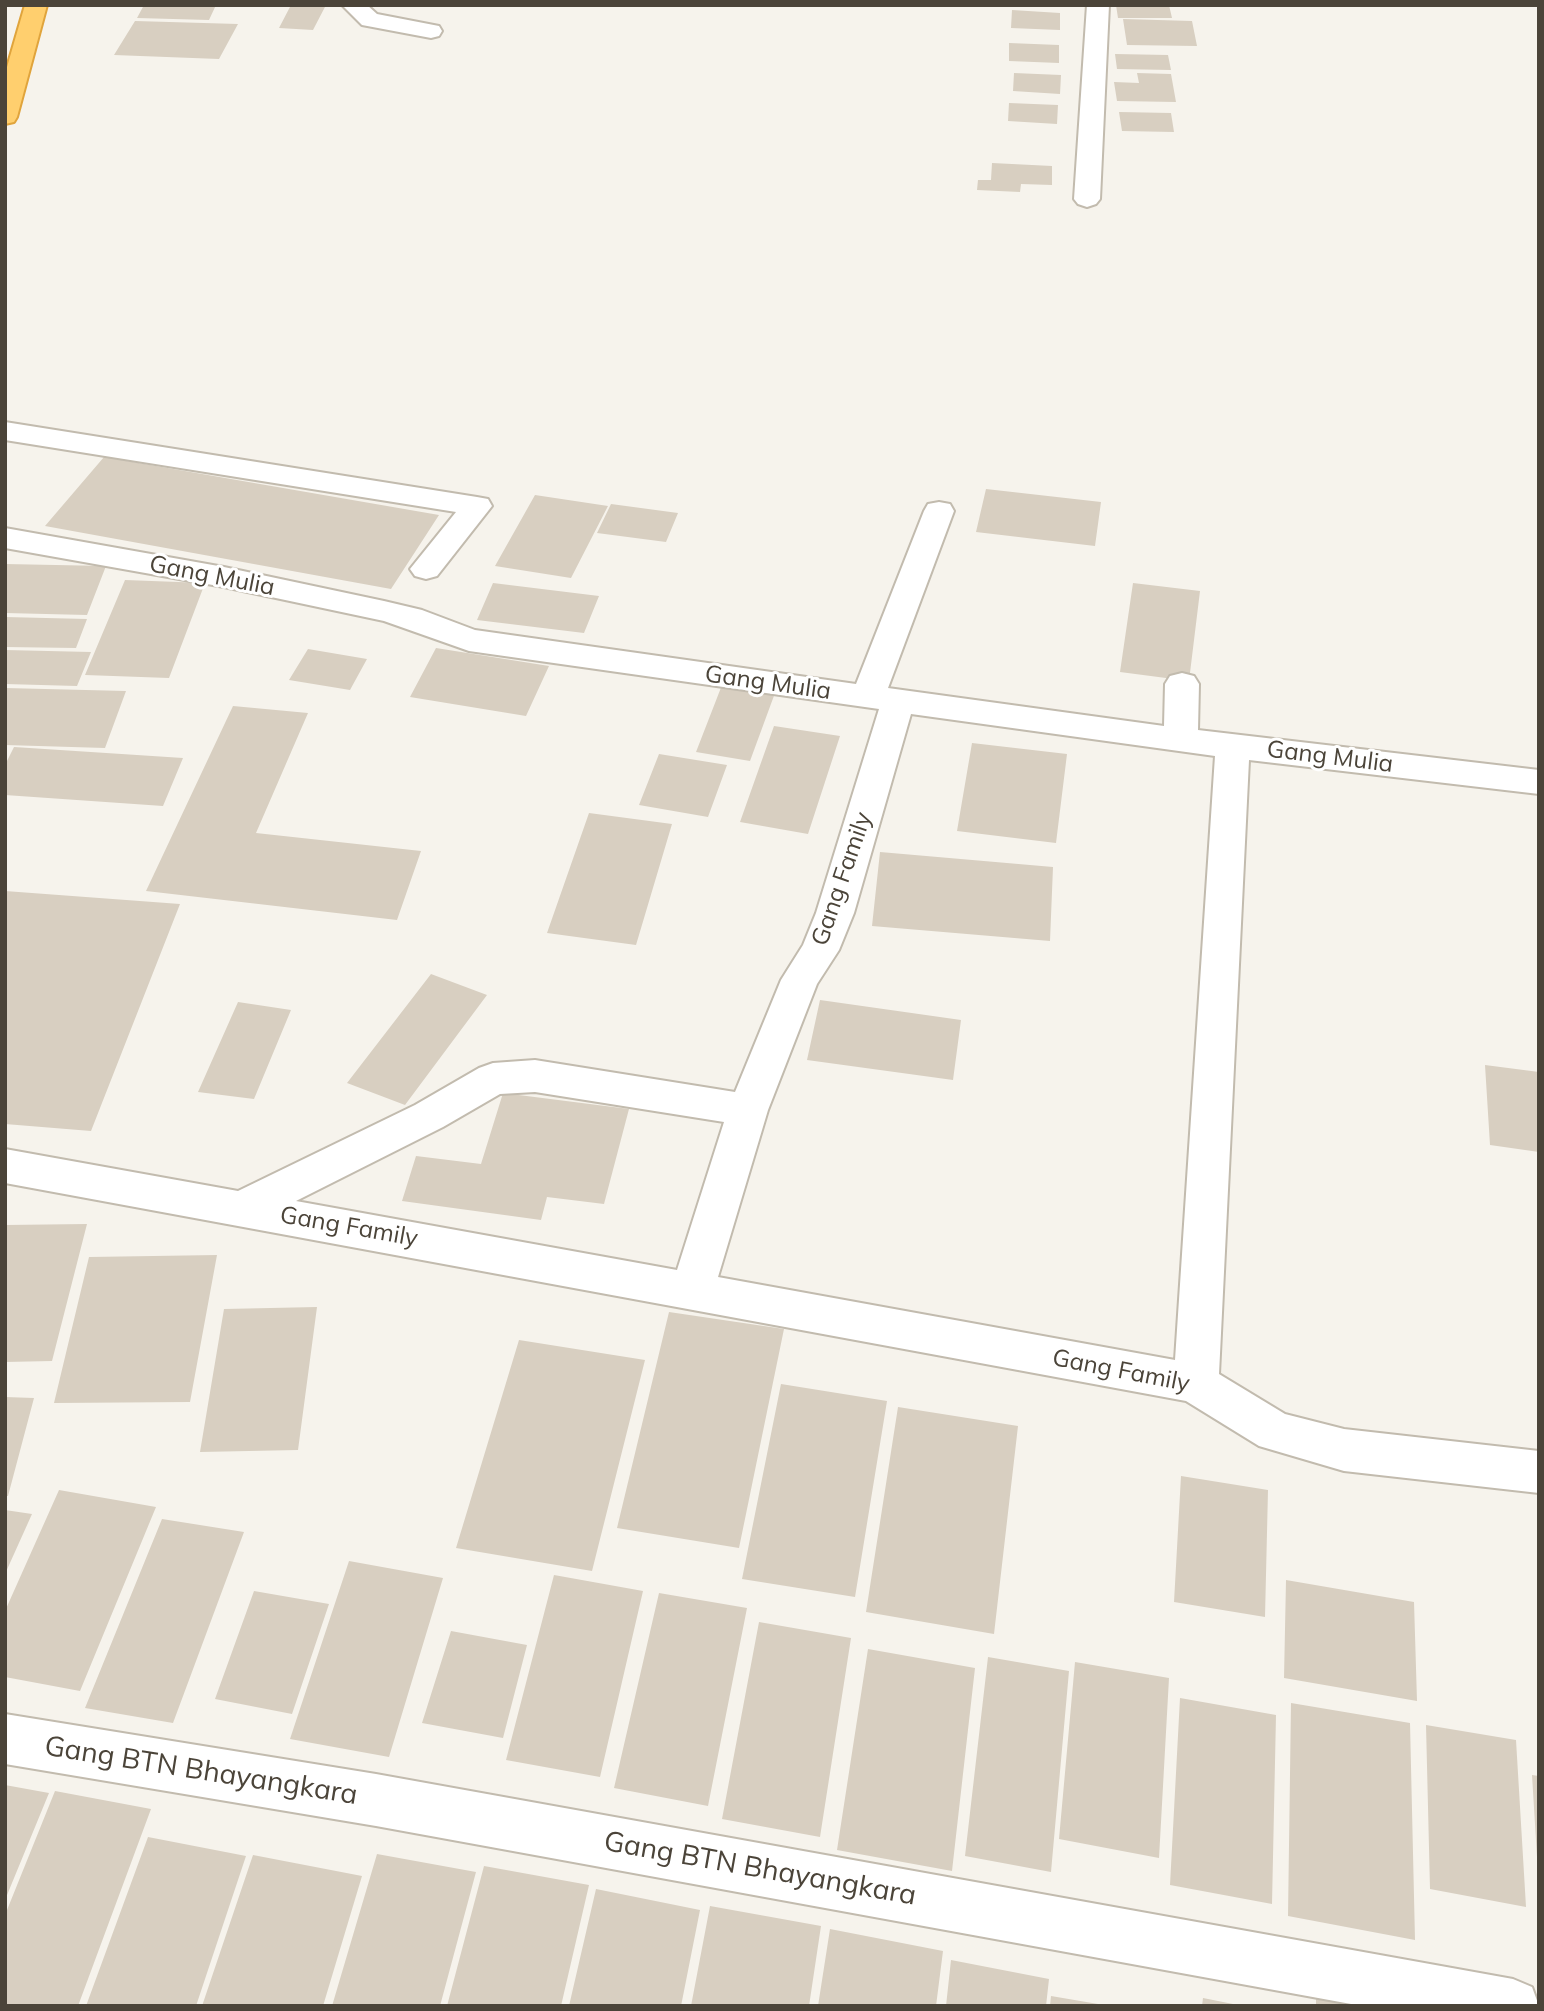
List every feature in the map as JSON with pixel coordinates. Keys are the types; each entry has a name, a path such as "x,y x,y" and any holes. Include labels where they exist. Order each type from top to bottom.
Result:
{"highway":[{"path":"5,117 36,5"}],"street":[{"path":"353,5 370,20 431,31"},
{"path":"1087,199 1098,5"},
{"path":"5,432 477,506 426,569"},
{"name":"Gang Family","path":"692,1291 748,1110 800,980 820,950 835,913 883,699 939,511"},
{"name":"Gang Mulia","path":"5,538 224,577 397,614 469,640 1181,740 1539,782"},
{"path":"1181,740 1182,684"},
{"path":"1196,1383 1233,746"},
{"path":"243,1208 429,1116 493,1079 535,1076 748,1110"},
{"name":"Gang Family","path":"5,1166 1196,1383 1224,1404 1275,1432 1344,1450 1539,1472"},
{"name":"Gang BTN Bhayangkara","path":"5,1739 376,1800 1513,2006"}],"building":[{"path":"144,5 216,5 209,20 137,18"},
{"path":"291,5 326,5 313,30 279,28"},
{"path":"1116,5 1169,5 1172,18 1118,18"},
{"path":"1012,10 1060,13 1060,30 1011,28"},
{"path":"1123,19 1192,21 1197,46 1127,45"},
{"path":"135,21 238,24 219,59 114,55"},
{"path":"1009,43 1059,45 1059,63 1009,61"},
{"path":"1115,54 1168,55 1171,70 1117,69"},
{"path":"1014,73 1061,75 1060,94 1013,91"},
{"path":"1137,73 1171,74 1176,102 1117,101 1114,82 1139,83"},
{"path":"1009,103 1058,105 1057,124 1008,121"},
{"path":"1119,112 1171,113 1174,132 1122,131"},
{"path":"992,163 1052,166 1052,185 1021,184 1020,192 977,190 978,180 991,180"},
{"path":"104,457 439,515 391,589 45,526"},
{"path":"986,489 1101,502 1095,546 976,532"},
{"path":"535,495 608,506 571,578 495,566"},
{"path":"611,504 678,513 666,542 597,533"},
{"path":"5,564 106,566 87,615 5,613"},
{"path":"125,580 205,583 169,678 85,675"},
{"path":"493,583 599,596 584,633 477,620"},
{"path":"1133,583 1200,591 1189,681 1120,672"},
{"path":"5,617 87,619 76,648 5,647"},
{"path":"436,648 549,666 526,716 410,697"},
{"path":"308,649 367,659 350,690 289,680"},
{"path":"5,650 91,652 77,686 5,684"},
{"path":"722,685 775,693 750,761 696,752"},
{"path":"5,688 126,691 105,748 5,745"},
{"path":"233,706 308,713 256,833 421,851 397,920 146,891"},
{"path":"774,726 840,736 808,834 740,822"},
{"path":"972,743 1067,754 1056,843 957,831"},
{"path":"14,747 183,758 163,806 5,795 5,765"},
{"path":"659,754 727,765 708,817 639,805"},
{"path":"589,813 672,824 636,945 547,933"},
{"path":"880,852 1053,867 1050,941 872,926"},
{"path":"5,891 180,904 91,1131 5,1124"},
{"path":"431,974 487,995 405,1105 347,1083"},
{"path":"820,1000 961,1020 953,1080 807,1060"},
{"path":"238,1002 291,1010 254,1099 198,1092"},
{"path":"1485,1065 1539,1072 1539,1152 1490,1145"},
{"path":"503,1093 629,1109 604,1204 547,1197 541,1220 402,1201 416,1156 481,1164"},
{"path":"87,1224 52,1361 5,1362 5,1225"},
{"path":"217,1255 190,1402 54,1403 89,1257"},
{"path":"317,1307 298,1450 200,1452 224,1309"},
{"path":"669,1312 784,1329 739,1548 617,1528"},
{"path":"519,1340 645,1360 592,1571 456,1548"},
{"path":"781,1384 887,1401 855,1597 742,1579"},
{"path":"5,1397 34,1398 8,1496 5,1496"},
{"path":"898,1407 1018,1426 994,1634 866,1612"},
{"path":"1181,1476 1268,1490 1265,1617 1174,1602"},
{"path":"59,1490 156,1507 80,1691 5,1677 5,1611"},
{"path":"5,1510 32,1514 5,1574"},
{"path":"162,1519 244,1532 173,1723 85,1708"},
{"path":"349,1561 443,1578 389,1757 290,1739"},
{"path":"554,1575 643,1591 600,1777 506,1760"},
{"path":"1286,1580 1414,1602 1417,1701 1284,1678"},
{"path":"254,1591 329,1604 292,1714 215,1699"},
{"path":"659,1593 747,1608 708,1806 614,1788"},
{"path":"759,1622 851,1638 820,1837 722,1819"},
{"path":"451,1631 527,1645 503,1738 422,1723"},
{"path":"868,1649 975,1668 952,1871 837,1850"},
{"path":"988,1657 1069,1671 1051,1872 965,1856"},
{"path":"1075,1662 1169,1678 1159,1858 1059,1839"},
{"path":"1180,1698 1276,1715 1272,1904 1170,1885"},
{"path":"1291,1703 1410,1723 1415,1940 1288,1916"},
{"path":"1426,1725 1516,1740 1526,1907 1430,1889"},
{"path":"1532,1775 1539,1776 1539,1857 1537,1857"},
{"path":"5,1785 49,1793 5,1900"},
{"path":"55,1791 151,1809 78,2006 5,2006 5,1915"},
{"path":"148,1837 246,1856 196,2006 86,2006"},
{"path":"377,1854 476,1872 440,2006 332,2006"},
{"path":"253,1855 362,1876 323,2006 202,2006"},
{"path":"484,1866 589,1885 561,2006 447,2006"},
{"path":"596,1889 700,1910 681,2006 569,2006"},
{"path":"710,1906 821,1926 809,2006 691,2006"},
{"path":"830,1929 943,1951 936,2006 818,2006"},
{"path":"951,1960 1049,1979 1046,2006 946,2006"},
{"path":"1051,1996 1098,2004 1098,2006 1050,2006"},
{"path":"1316,1997 1356,2004 1356,2006 1316,2006"},
{"path":"1203,1998 1233,2004 1233,2006 1202,2006"}]}
